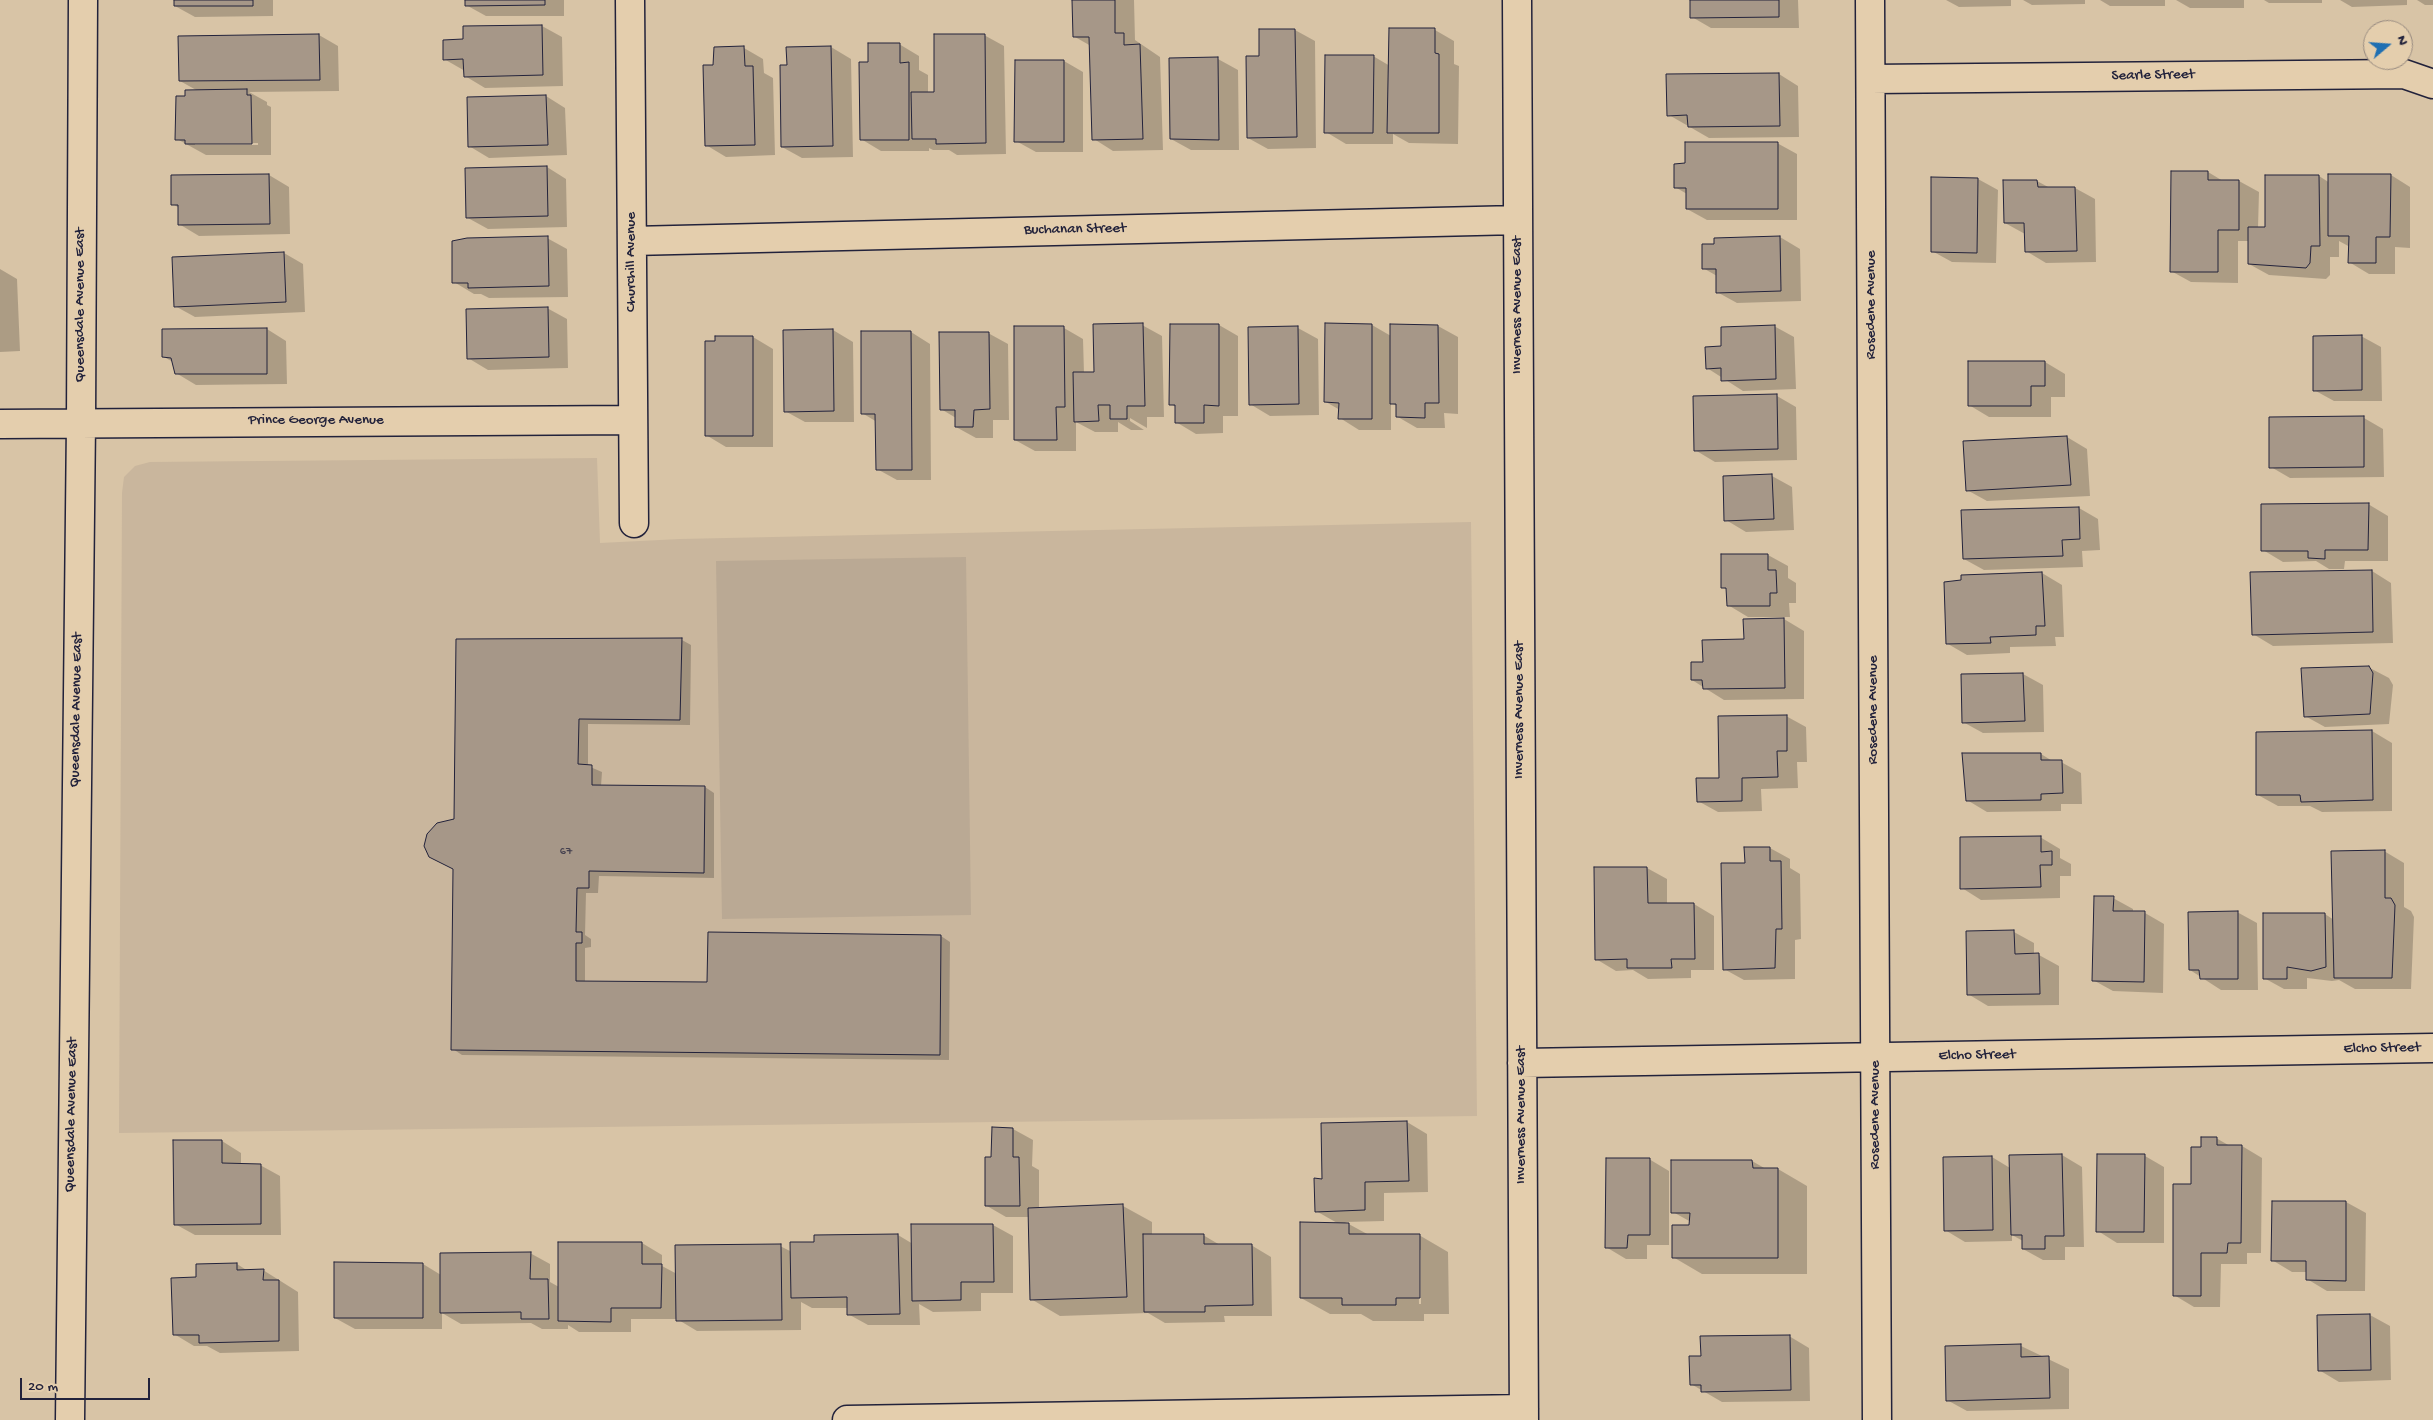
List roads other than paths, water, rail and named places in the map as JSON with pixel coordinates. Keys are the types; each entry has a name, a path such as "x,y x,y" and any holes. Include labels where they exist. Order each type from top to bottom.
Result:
{"street":[{"name":"Queensdale Avenue East","path":"70,1420 81,422 82,0"},
{"name":"Churchill Avenue","path":"630,0 634,523"},
{"name":"Inverness Avenue East","path":"1517,0 1524,1414"},
{"name":"Rosedene Avenue","path":"1870,0 1877,1420"},
{"name":"Searle Street","path":"1871,79 2404,74 2433,84"},
{"name":"Buchanan Street","path":"632,241 1518,220"},
{"name":"Prince George Avenue","path":"0,424 633,420"},
{"name":"Elcho Street","path":"1522,1063 2433,1048"},
{"path":"847,1420 1524,1414"}]}
